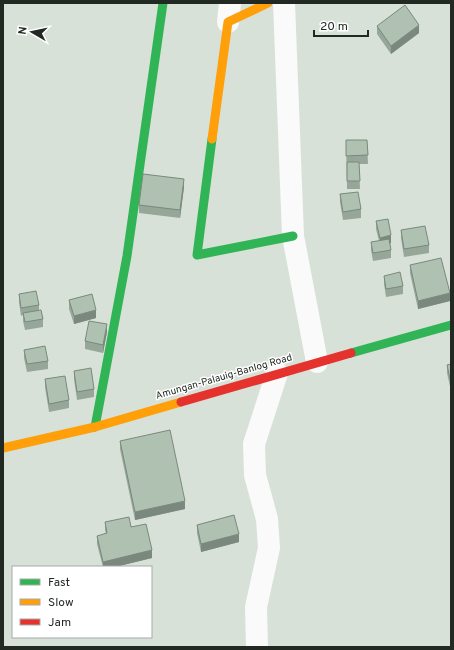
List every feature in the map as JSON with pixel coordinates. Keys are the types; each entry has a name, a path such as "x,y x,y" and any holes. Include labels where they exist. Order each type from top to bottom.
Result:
{"street":[{"path":"95,427 127,256 163,3"},
{"path":"268,3 229,13 197,255 293,236"},
{"path":"284,3 293,236 317,362"},
{"name":"Amungan-Palauig-Banlog Road","path":"3,448 95,427 277,373 451,325"},
{"path":"257,647 256,607 269,548 267,519 255,475 254,444 277,373"}],"building":[{"path":"405,5 419,25 391,46 377,26"},
{"path":"346,140 367,140 368,155 346,156"},
{"path":"347,162 359,162 360,181 347,181"},
{"path":"143,174 184,179 180,210 139,205"},
{"path":"358,192 361,209 343,212 340,194"},
{"path":"388,219 391,235 380,238 376,221"},
{"path":"425,226 429,245 404,249 401,230"},
{"path":"389,239 391,250 373,253 371,242"},
{"path":"441,258 450,293 418,301 410,265"},
{"path":"400,272 403,286 386,289 384,276"},
{"path":"36,291 39,305 21,308 19,294"},
{"path":"92,294 96,310 74,316 69,300"},
{"path":"41,310 43,319 25,322 23,313"},
{"path":"89,321 107,324 103,345 85,341"},
{"path":"45,346 48,361 27,364 24,350"},
{"path":"451,364 451,383 447,365"},
{"path":"91,368 94,389 77,392 74,371"},
{"path":"65,376 69,400 49,404 45,379"},
{"path":"170,430 185,501 135,512 120,441"},
{"path":"234,515 239,534 201,544 197,525"},
{"path":"129,517 131,527 146,524 152,550 103,562 97,536 107,533 105,522"}],"traffic: fast":[{"path":"95,427 127,256 163,3"},
{"path":"212,139 197,255 293,236"},
{"path":"351,353 451,325"}],"traffic: slow":[{"path":"212,139 228,22 268,3"},
{"path":"3,448 95,427 181,402"}],"traffic: jam":[{"path":"181,402 351,353"}]}
